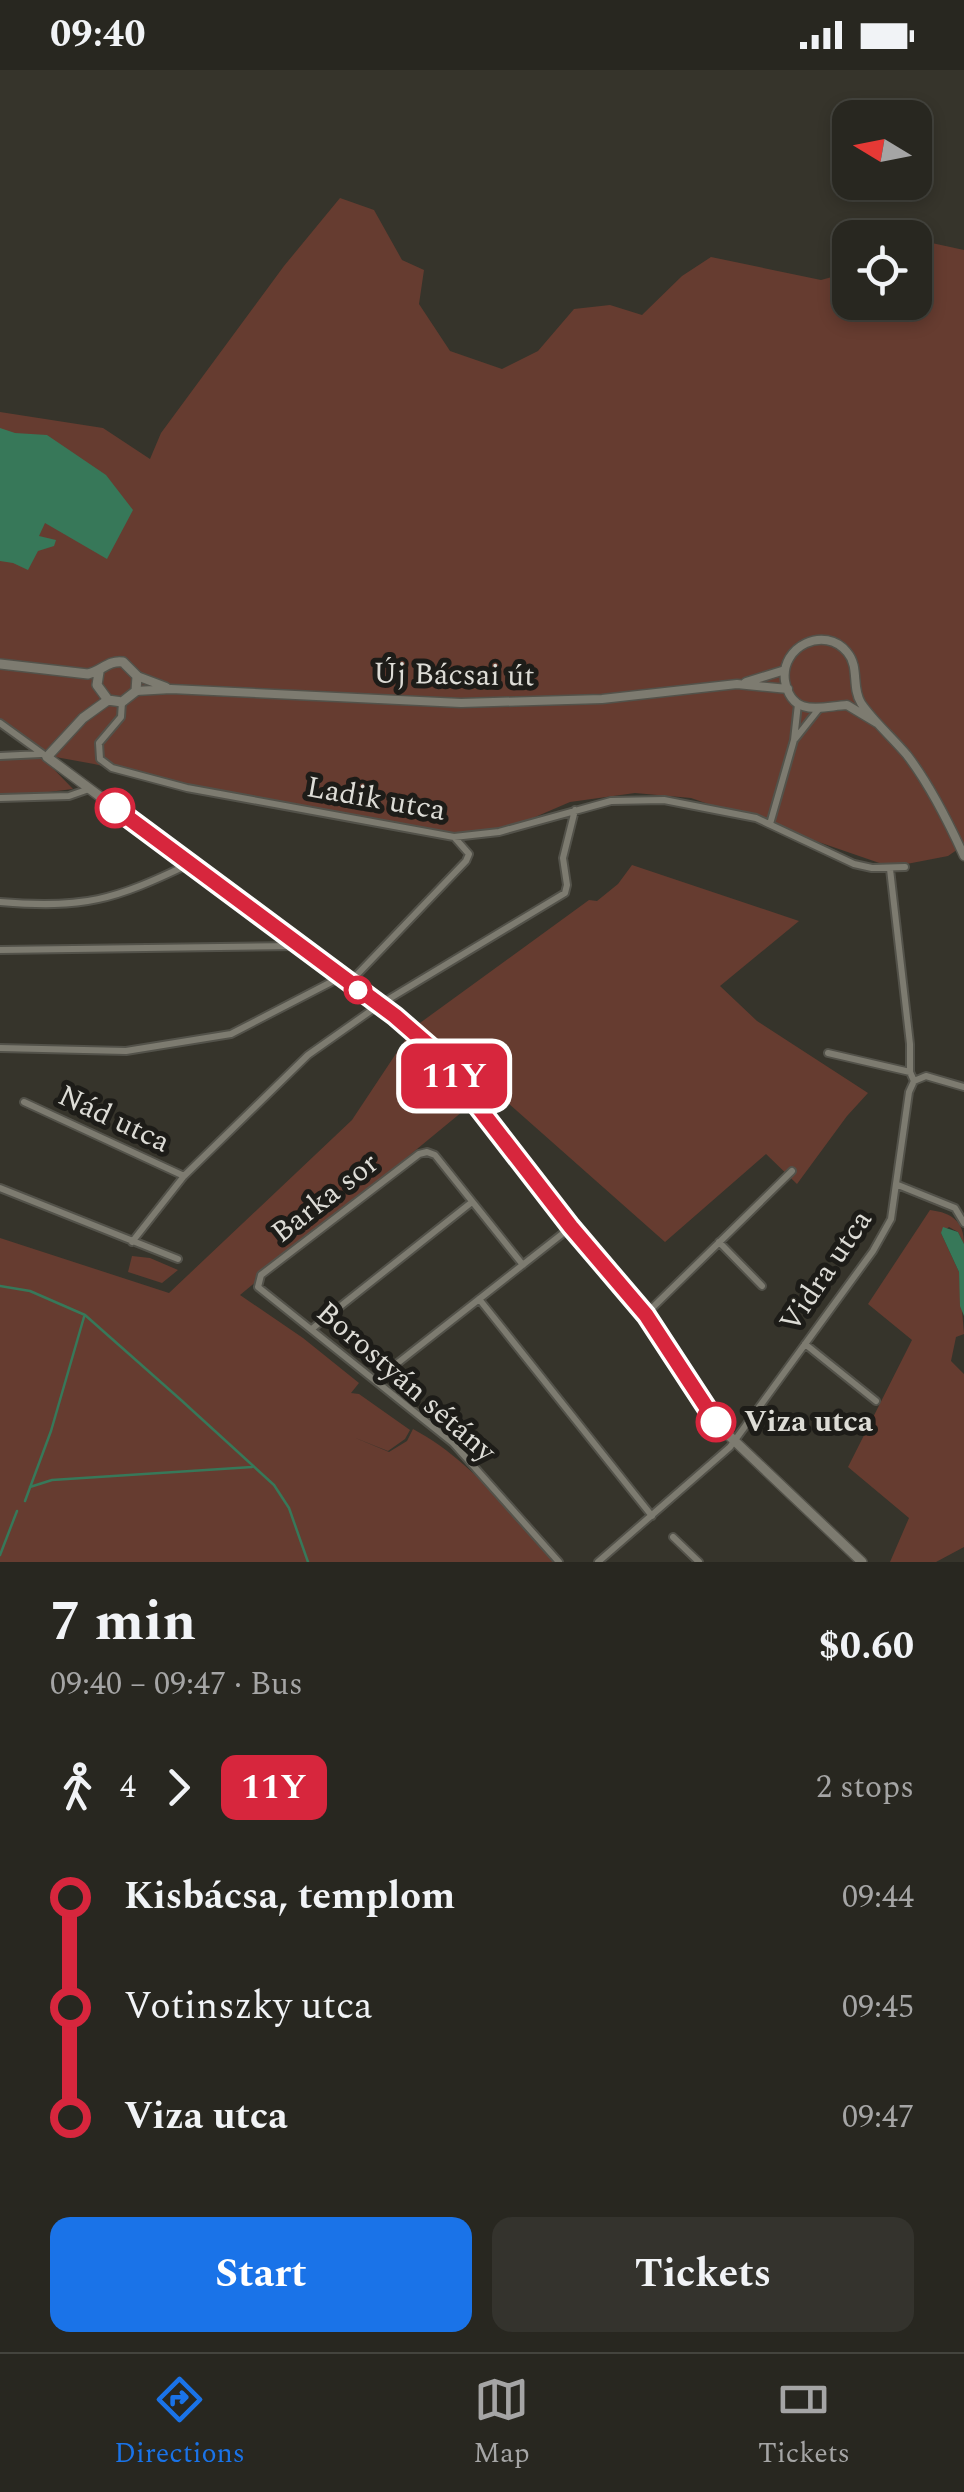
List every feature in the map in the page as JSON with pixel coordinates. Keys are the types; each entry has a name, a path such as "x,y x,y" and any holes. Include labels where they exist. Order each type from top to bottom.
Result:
{"main road":[{"name":"Új Bácsai út","path":"0,664 69,674 99,672 116,661 130,664 138,676"},
{"path":"83,718 98,689 99,672"},
{"name":"Új Bácsai út","path":"69,674 98,689 108,700"},
{"path":"138,676 136,690 122,702 108,700 83,718 45,756 395,1016 434,1050 571,1227 646,1315 733,1443 862,1562"}],"street":[{"name":"Új Bácsai út","path":"136,690 170,688 496,703 602,699 737,684 785,670 799,646 825,640 849,654 859,700 920,775 964,856"},
{"path":"785,670 788,689 798,702 818,710 847,706 877,723"},
{"name":"Új Bácsai út","path":"138,676 170,688"},
{"path":"836,706 850,694 855,680"},
{"name":"Új Bácsai út","path":"737,684 788,689"},
{"name":"Ladik utca","path":"122,702 121,716 98,748 100,759 112,768 187,788 454,837 499,832 611,801 664,800 709,807 770,824 854,864 905,868"},
{"path":"770,824 794,740 798,702"},
{"path":"794,740 818,710"},
{"path":"0,723 45,756"},
{"path":"0,756 45,756"},
{"path":"0,798 69,796 90,789"},
{"path":"132,1242 184,1176 308,1055 379,1006 565,893 563,858 575,809"},
{"path":"0,1048 126,1051 231,1034 345,980 466,861 469,854 454,837"},
{"path":"0,902 54,906 101,900 137,889 190,863"},
{"path":"890,869 910,1072 914,1080 926,1076 964,1088"},
{"path":"0,950 298,946"},
{"path":"828,1053 910,1072"},
{"name":"Vidra utca","path":"598,1562 733,1443 873,1251 891,1219 914,1080"},
{"name":"Nád utca","path":"24,1102 184,1176"},
{"name":"Barka sor","path":"258,1287 261,1275 419,1154 435,1155 472,1202"},
{"path":"646,1315 792,1171"},
{"path":"898,1185 955,1208 964,1223"},
{"path":"0,1188 178,1259"},
{"path":"313,1328 472,1202 522,1265"},
{"path":"376,1380 571,1227"},
{"path":"719,1242 762,1286"},
{"name":"Borostyán sétány","path":"258,1287 453,1444 559,1562"},
{"path":"479,1299 652,1516"},
{"path":"805,1344 876,1401"},
{"path":"673,1537 698,1562"}],"shaded area":[{"path":"340,198 374,210 402,260 424,270 419,304 450,351 502,369 538,351 574,309 610,305 642,315 682,276 711,257 821,280 832,277 832,320 932,320 932,243 964,250 964,845 948,856 891,867 691,798 635,793 570,802 512,827 455,837 403,832 257,804 39,754 73,789 0,798 0,754 35,752 0,725 0,412 103,428 150,459 161,433 284,266"},
{"path":"0,428 47,435 106,475 133,510 107,559 45,523 39,536 56,540 54,546 38,551 28,570 0,561"},
{"path":"632,865 799,921 720,986 757,1021 868,1093 797,1184 766,1154 665,1242 491,1088 240,1295 359,1383 351,1393 359,1394 410,1430 405,1439 388,1451 353,1437 389,1452 407,1441 413,1429 454,1456 490,1489 555,1562 0,1562 0,1238 169,1293 352,1120 413,1028 589,900 597,901 618,884"},
{"path":"930,1210 956,1220 964,1244 958,1232 949,1227 941,1233 959,1272 964,1334 956,1337 951,1361 964,1374 964,1547 936,1562 890,1562 909,1518 848,1467 912,1340 868,1304"},
{"path":"943,1227 958,1232 964,1244 964,1316 959,1272 941,1233"},
{"path":"132,1256 150,1258 178,1270 162,1283 128,1272"}],"waterway":[{"path":"0,1286 30,1291 85,1315 181,1400 274,1485 289,1508 308,1562"},
{"path":"25,1501 51,1431 84,1317"},
{"path":"30,1487 52,1480 252,1467"},
{"path":"0,1555 17,1511"}],"bus line":[{"name":"11Y","path":"115,808 395,1016 434,1050 571,1227 646,1315 716,1422"}],"place":[{"name":"Viza utca","path":"716,1422"}]}
